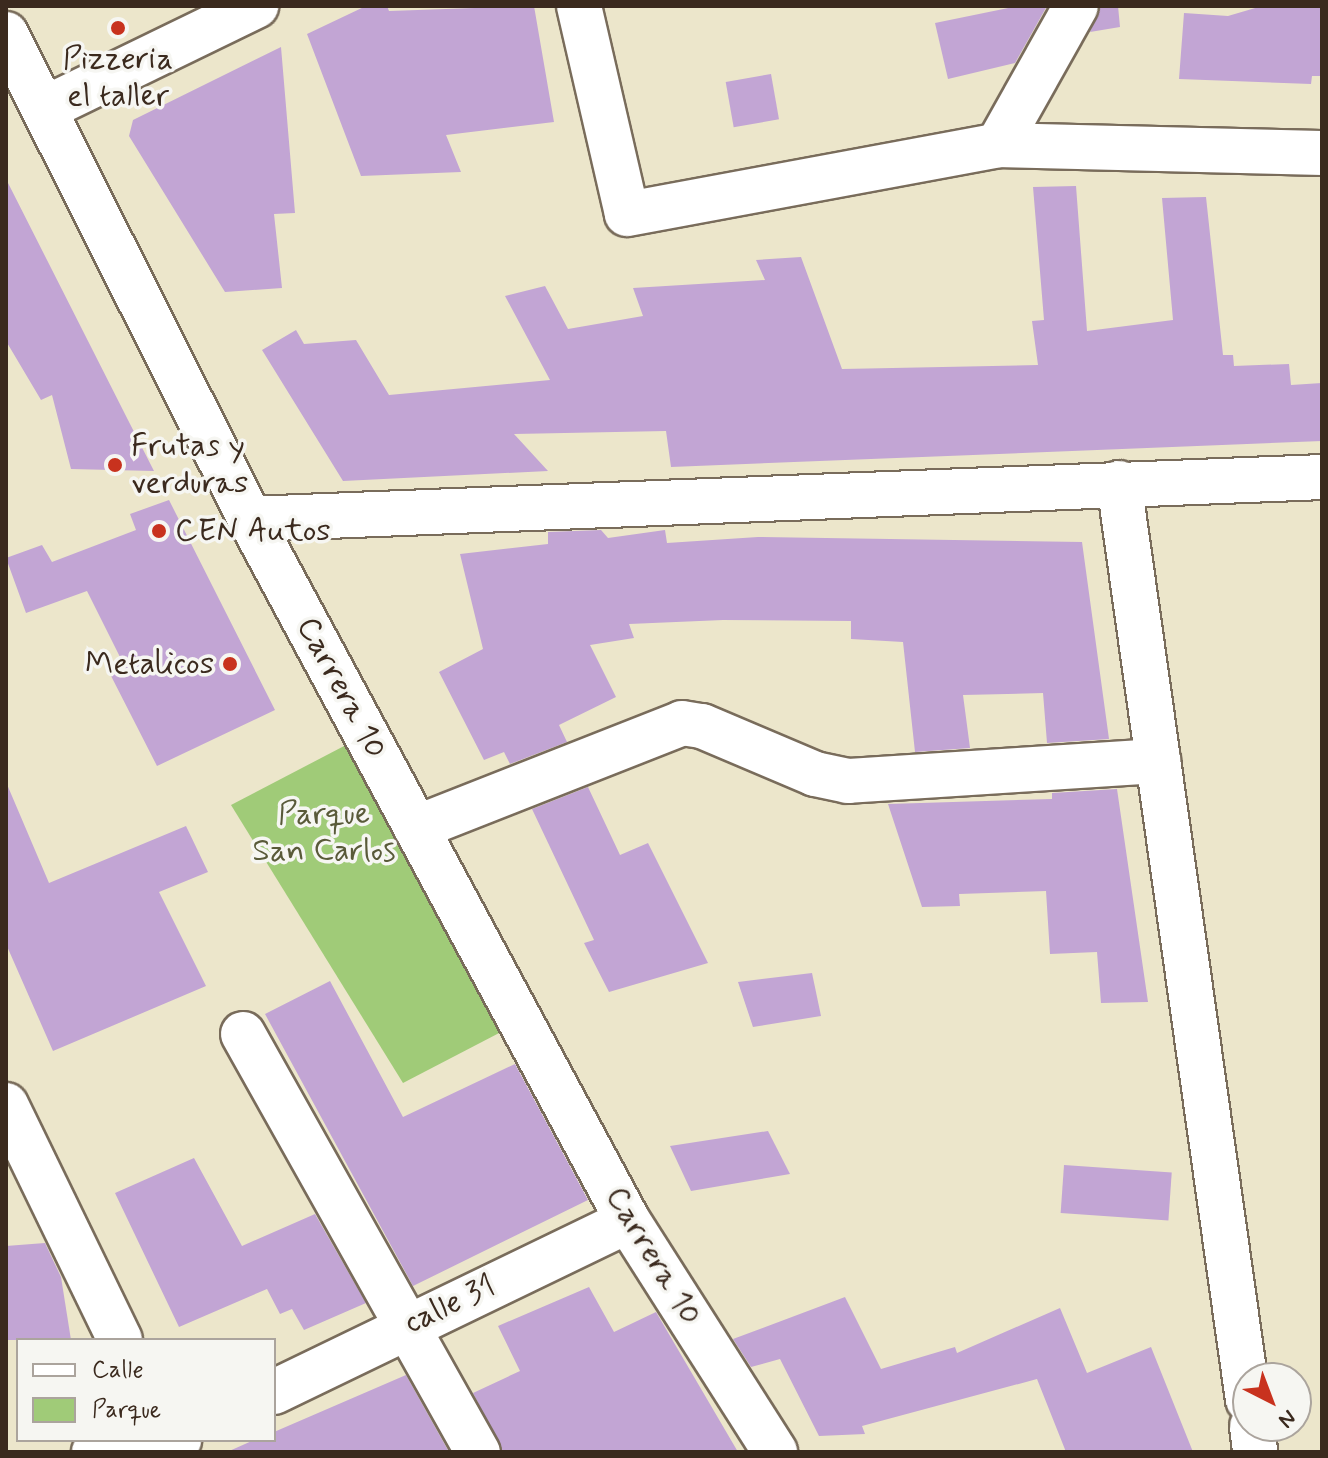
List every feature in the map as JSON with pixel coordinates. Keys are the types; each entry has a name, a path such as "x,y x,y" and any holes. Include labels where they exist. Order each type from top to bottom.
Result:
{"street":[{"path":"44,109 256,6"},
{"path":"579,6 627,214 998,145 1322,153"},
{"path":"998,145 1076,6"},
{"name":"Carrera 10","path":"6,34 250,519 628,1221 775,1452"},
{"path":"250,519 1322,477"},
{"path":"1119,483 1243,1362"},
{"path":"416,828 682,723 848,781 1158,761"},
{"path":"243,1034 478,1452"},
{"path":"6,1105 119,1338"},
{"name":"calle 31","path":"276,1391 407,1325 628,1221"},
{"path":"94,1452 173,1444"}],"green space":[{"name":"Parque San Carlos","path":"346,745 503,1031 403,1083 231,805"}],"building":[{"path":"366,6 387,6 389,11 534,6 554,122 446,135 461,172 361,176 307,34"},
{"path":"1018,6 1047,6 1015,63 948,79 935,23"},
{"path":"1101,6 1118,6 1120,27 1090,32"},
{"path":"1262,6 1322,6 1322,76 1312,76 1311,84 1179,79 1184,13 1228,16"},
{"path":"281,47 295,213 274,214 282,288 225,292 129,136 133,120"},
{"path":"771,74 779,119 734,127 726,82"},
{"path":"6,179 154,471 71,469 52,395 41,400 6,341"},
{"path":"1076,186 1087,331 1173,320 1162,198 1206,197 1223,355 1233,355 1234,366 1289,364 1291,385 1322,383 1322,441 671,467 666,431 514,434 548,471 343,481 262,350 296,330 304,344 356,340 389,395 550,380 505,296 545,286 568,329 643,316 633,288 765,280 756,260 801,257 842,369 1038,365 1032,321 1044,320 1033,187"},
{"path":"169,500 275,710 157,766 108,670 123,663 87,591 26,613 6,558 42,545 52,562 136,530 130,514"},
{"path":"601,530 608,538 665,530 667,543 758,537 1082,542 1109,739 1047,743 1043,693 963,695 970,748 915,752 903,642 851,639 851,621 723,620 629,624 634,638 590,645 616,697 559,725 567,742 510,764 504,752 484,760 439,672 483,649 460,554 548,544 548,532"},
{"path":"6,782 49,883 186,826 208,872 159,892 206,986 53,1051 6,944"},
{"path":"588,787 620,855 648,843 708,963 609,992 584,943 594,940 532,809"},
{"path":"1117,789 1148,1002 1101,1003 1097,952 1050,954 1046,891 959,894 960,906 922,907 888,804 1052,799 1052,793"},
{"path":"812,973 821,1016 753,1027 738,982"},
{"path":"330,981 403,1117 515,1064 588,1200 413,1286 265,1014"},
{"path":"768,1131 790,1174 691,1191 670,1146"},
{"path":"194,1158 242,1246 315,1214 366,1303 304,1330 292,1309 280,1314 267,1289 179,1327 115,1193"},
{"path":"1064,1165 1172,1173 1168,1220 1061,1213"},
{"path":"45,1243 61,1277 71,1338 6,1340 6,1246"},
{"path":"589,1287 614,1332 656,1312 738,1452 503,1452 473,1393 520,1371 498,1326"},
{"path":"845,1297 881,1369 955,1347 957,1353 1060,1308 1087,1373 1151,1347 1193,1452 1066,1452 1037,1379 862,1426 865,1434 819,1436 780,1359 751,1367 733,1339"},
{"path":"406,1375 449,1452 227,1452 250,1442 276,1442 276,1431"}],"place":[{"name":"Pizzeria el taller","path":"118,28"},
{"name":"Frutas y verduras","path":"115,465"},
{"name":"CEN Autos","path":"159,531"},
{"name":"Metalicos","path":"230,664"}]}
